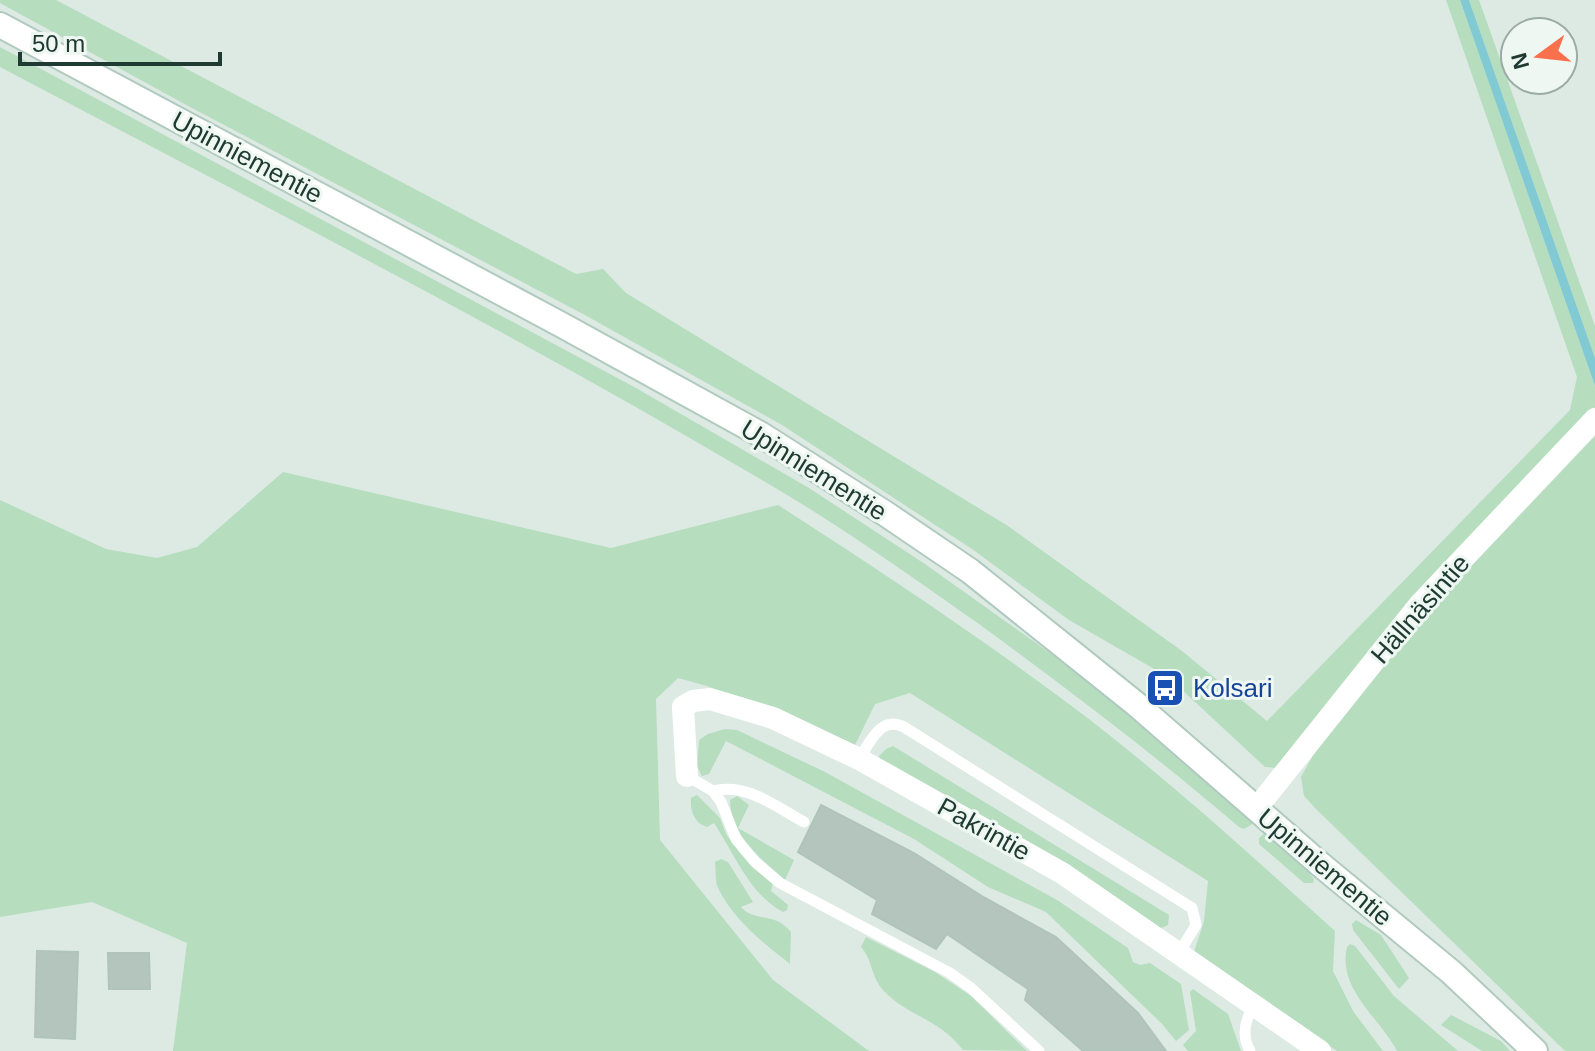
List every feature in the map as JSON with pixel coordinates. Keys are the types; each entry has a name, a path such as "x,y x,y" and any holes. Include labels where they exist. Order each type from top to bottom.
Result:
{"main road":[{"name":"Upinniementie","path":"0,25 760,434 886,514 970,571 1136,704 1451,972 1535,1051"}],"street":[{"name":"Hällnäsintie","path":"1256,809 1419,605 1594,420"},
{"name":"Pakrintie","path":"687,776 683,707 693,701 710,699 773,718 859,759 1062,873 1320,1051"}],"lane":[{"path":"859,759 879,730 887,724 896,723 904,727 1192,908 1196,925 1179,953"},
{"path":"687,776 713,791 721,802 736,839 755,862 780,883 950,973 971,988 1039,1051"},
{"path":"713,791 725,787 747,791 804,822"},
{"path":"1250,1051 1245,1041 1245,1020 1254,1005"}],"green space":[{"path":"0,0 56,0 576,274 603,269 626,293 1008,526 1182,651 1267,721 1570,410 1577,377 1446,0 1460,0 1595,386 1595,407 1489,524 1278,768 1265,767 1180,688 1156,670 1069,620 972,549 782,425 583,314 190,107 0,3"},
{"path":"1469,0 1479,0 1499,56 1499,85"},
{"path":"0,47 636,388 809,488 925,564 1064,663 1254,816 1254,823 1244,829 1239,827 1143,748 1012,648 797,501 501,332 0,67"},
{"path":"1503,96 1513,96 1595,326 1595,358"},
{"path":"1595,436 1595,1051 1565,1051 1316,809 1304,796 1301,777 1323,738 1392,650"},
{"path":"283,472 611,548 778,505 933,608 1085,716 1181,794 1304,903 1335,931 1333,971 1353,1011 1383,1051 1337,1051 1194,952 1204,921 1208,881 910,693 875,704 855,745 707,686 678,678 656,699 660,840 773,980 869,1051 173,1051 187,943 92,902 0,917 0,500 106,549 157,558 197,547"},
{"path":"725,729 737,730 825,772 1057,900 1128,948 1133,962 1140,965 1150,963 1181,984 1189,1030 1176,1041 1046,912 988,887 914,839 726,741 709,774 702,776 697,766 699,740"},
{"path":"893,746 1169,915 1168,925 1159,929 881,764 879,756"},
{"path":"697,795 720,818 726,834 740,853 773,883 771,891 788,905 787,910 783,912 761,895 714,823 707,827 696,819 691,798"},
{"path":"737,796 749,805 738,828 794,860 785,880 757,855 742,835 736,825 730,800"},
{"path":"1266,832 1298,860 1314,879 1313,883 1304,883 1259,844 1259,838"},
{"path":"721,859 728,862 753,902 741,907 752,915 778,921 791,932 790,964 750,930 724,899 716,879 715,862"},
{"path":"1356,920 1381,935 1409,978 1399,989 1353,930 1352,924"},
{"path":"866,937 935,972 971,996 1027,1051 963,1050 945,1032 897,1003 882,989 861,947"},
{"path":"1350,944 1355,946 1394,996 1458,1051 1397,1051 1354,990 1346,962"},
{"path":"1193,989 1228,1014 1241,1051 1188,1051 1183,1045 1196,1031 1190,992"},
{"path":"1451,1015 1501,1041 1510,1051 1482,1051 1441,1025"}],"water":[{"path":"1460,0 1469,0 1499,85 1499,96 1503,96 1595,358 1595,386"}],"building":[{"path":"821,805 914,853 985,898 1056,937 1138,1013 1166,1051 1083,1051 1025,1000 1028,989 947,934 936,949 872,914 877,900 798,852"},
{"path":"37,951 78,952 75,1039 35,1037"},
{"path":"108,953 149,953 150,989 109,989"}],"place":[{"name":"Kolsari","path":"1165,688"}]}
